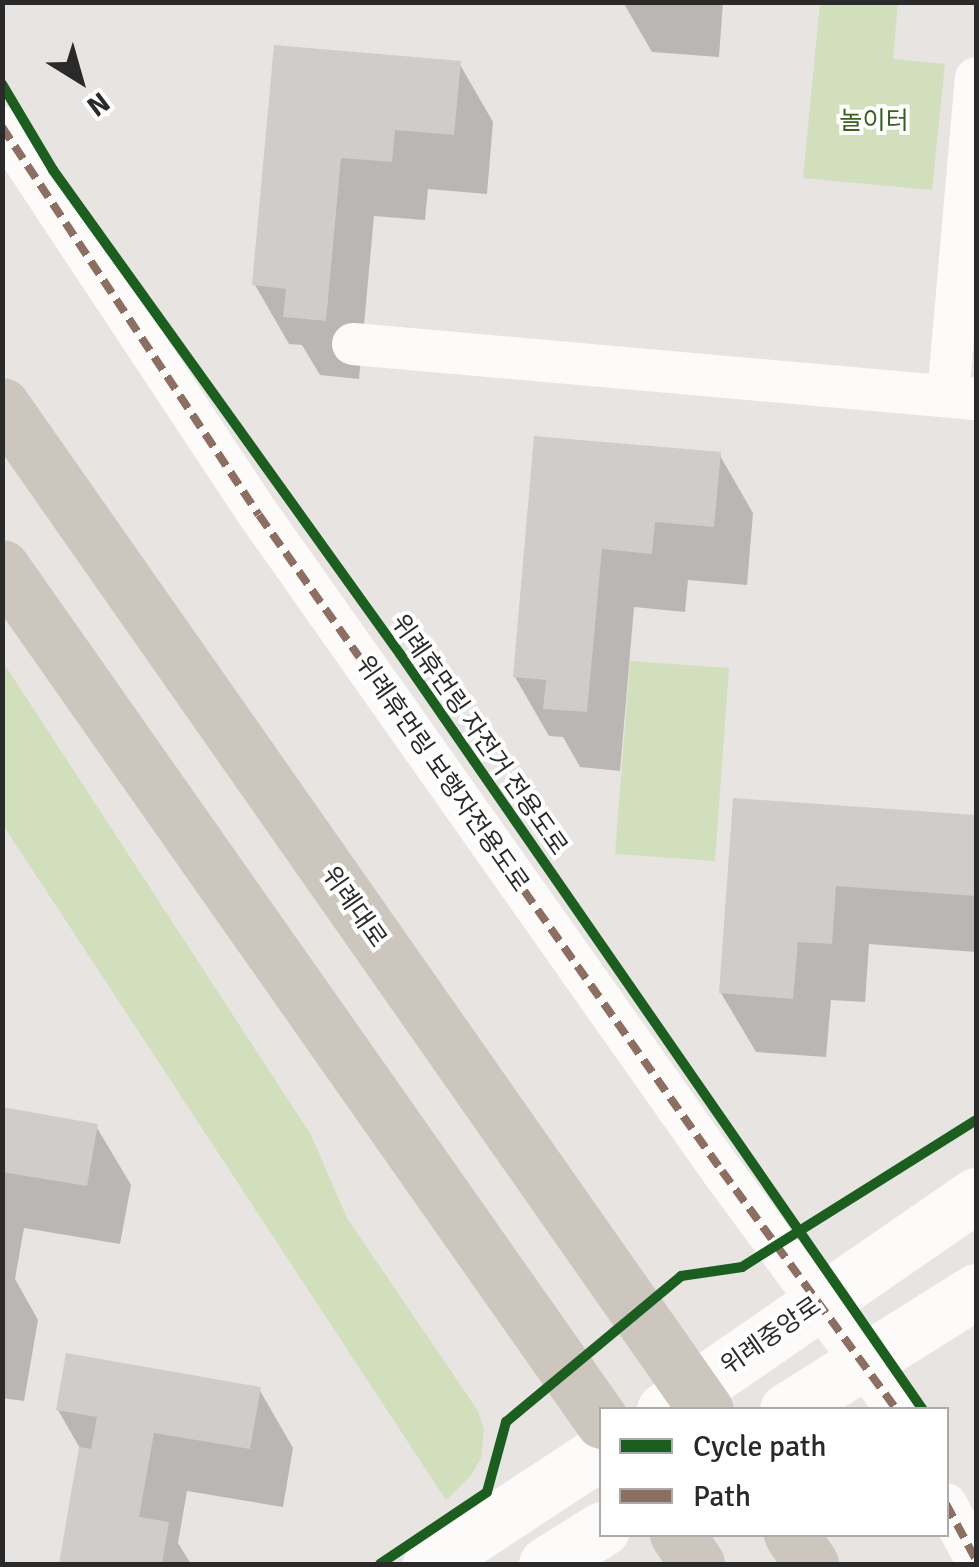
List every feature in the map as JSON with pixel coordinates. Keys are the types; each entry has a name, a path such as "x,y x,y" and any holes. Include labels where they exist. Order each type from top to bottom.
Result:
{"main road":[{"name":"위례대로","path":"2,406 688,1403"},
{"path":"2,566 599,1418"},
{"name":"위례중앙로","path":"688,1403 976,1195"},
{"path":"792,1407 976,1290"},
{"path":"430,1564 599,1453"},
{"path":"546,1564 599,1531"},
{"path":"679,1537 697,1564"},
{"path":"793,1537 811,1564"}],"street":[{"path":"353,344 962,398 976,78"},
{"name":"위례휴먼링 보행자전용도로","path":"2,127 260,515 895,1407"},
{"path":"949,1510 976,1560"}],"green space":[{"name":"놀이터","path":"820,3 898,3 893,59 945,64 932,190 803,178"},
{"path":"630,661 729,668 715,861 615,854"},
{"path":"3,662 311,1135 347,1218 478,1411 484,1429 481,1458 472,1474 446,1500 3,825"}],"building":[{"path":"274,45 461,61 454,135 395,130 392,162 341,158 326,321 283,317 286,289 252,285"},
{"path":"534,436 721,452 714,527 655,522 652,554 602,549 587,712 543,709 546,680 513,677"},
{"path":"733,798 976,815 976,896 836,886 832,944 798,942 793,999 719,993"},
{"path":"2,1107 98,1124 87,1186 2,1172"},
{"path":"66,1353 261,1387 250,1449 154,1433 139,1517 169,1522 162,1564 59,1564 79,1447 91,1449 97,1417 56,1410"}],"marked path":[{"path":"2,127 259,515 722,1171 895,1407"},
{"path":"949,1510 976,1560"}],"cycle path":[{"name":"위례휴먼링 자전거 전용도로","path":"2,84 53,170 400,654 921,1407"},
{"path":"380,1564 487,1492 506,1422 681,1276 742,1267 976,1120"}]}
